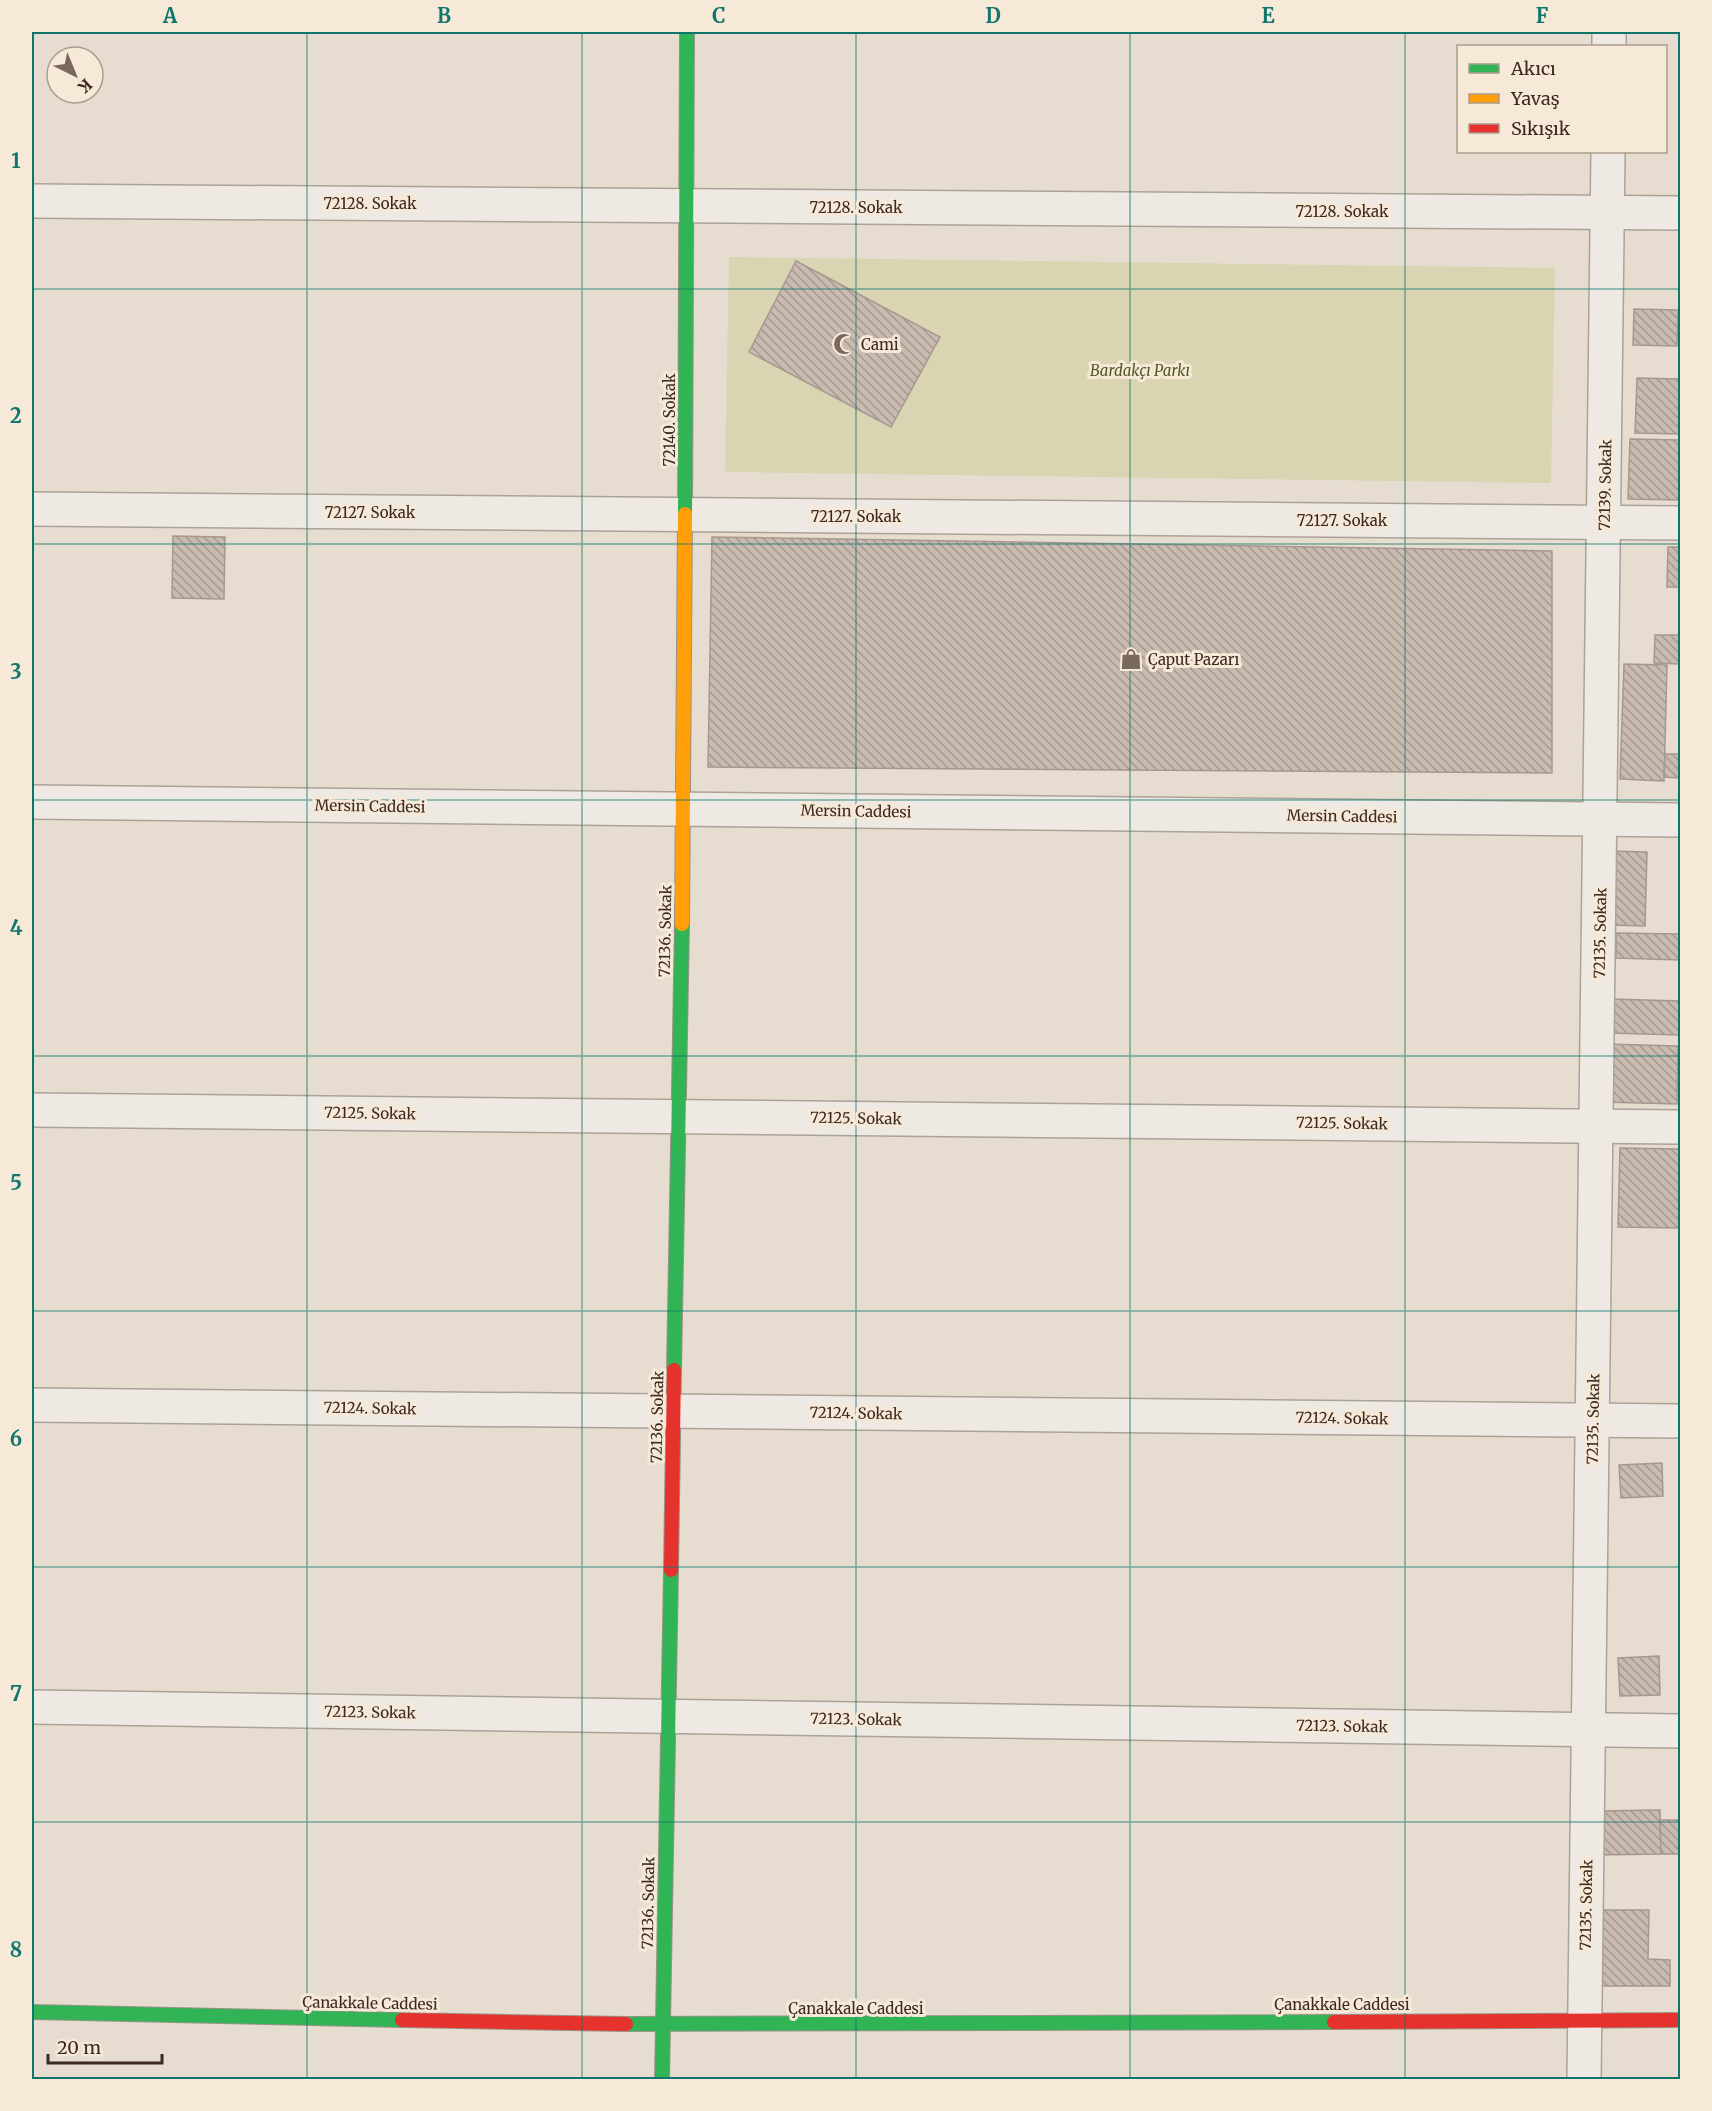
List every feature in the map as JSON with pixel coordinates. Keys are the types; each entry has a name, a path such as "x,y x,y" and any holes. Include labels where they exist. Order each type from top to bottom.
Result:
{"street":[{"name":"72140. Sokak","path":"684,809 687,32"},
{"name":"72139. Sokak","path":"1601,819 1608,153"},
{"name":"72128. Sokak","path":"32,201 1680,213"},
{"name":"72127. Sokak","path":"32,509 1680,523"},
{"name":"Mersin Caddesi","path":"32,802 1680,820"},
{"name":"72136. Sokak","path":"662,2079 684,809"},
{"name":"72135. Sokak","path":"1584,2079 1601,819"},
{"name":"72125. Sokak","path":"32,1110 1680,1126"},
{"name":"72124. Sokak","path":"32,1405 1680,1421"},
{"name":"72123. Sokak","path":"32,1707 1680,1731"},
{"name":"Çanakkale Caddesi","path":"32,2012 662,2025 1680,2020"}],"green space":[{"name":"Bardakçı Parkı","path":"729,257 1555,268 1551,483 725,472"}],"building":[{"name":"Cami","path":"796,261 940,337 891,427 749,352"},
{"path":"1634,309 1678,310 1677,346 1633,345"},
{"path":"1637,378 1680,379 1680,434 1635,433"},
{"path":"1630,439 1680,440 1680,500 1628,499"},
{"path":"173,536 225,537 224,599 172,598"},
{"name":"Çaput Pazarı","path":"712,537 1552,551 1552,773 708,767"},
{"path":"1668,547 1680,547 1680,587 1667,587"},
{"path":"1655,635 1680,635 1680,664 1654,663"},
{"path":"1624,664 1667,665 1664,781 1620,779"},
{"path":"1665,754 1680,754 1680,778 1664,777"},
{"path":"1611,851 1647,852 1645,926 1609,925"},
{"path":"1616,933 1680,934 1680,960 1616,958"},
{"path":"1611,999 1680,1001 1679,1035 1609,1033"},
{"path":"1606,1044 1678,1046 1677,1104 1604,1102"},
{"path":"1620,1148 1680,1149 1680,1228 1618,1227"},
{"path":"1662,1463 1663,1496 1621,1498 1619,1465"},
{"path":"1659,1656 1660,1695 1620,1696 1618,1658"},
{"path":"1660,1810 1661,1854 1595,1855 1595,1811"},
{"path":"1660,1820 1680,1820 1680,1854 1661,1854"},
{"path":"1600,1910 1649,1910 1648,1959 1670,1960 1670,1986 1600,1986"}],"traffic: fast":[{"path":"685,514 687,32"},
{"path":"674,1370 682,924"},
{"path":"662,2080 671,1570"},
{"path":"32,2012 402,2020"},
{"path":"626,2024 1334,2022"}],"traffic: slow":[{"path":"682,924 685,514"}],"traffic: jam":[{"path":"671,1570 674,1370"},
{"path":"402,2020 626,2024"},
{"path":"1334,2022 1680,2020"}],"place":[{"name":"Cami","path":"844,344"},
{"name":"Çaput Pazarı","path":"1131,659"}]}
